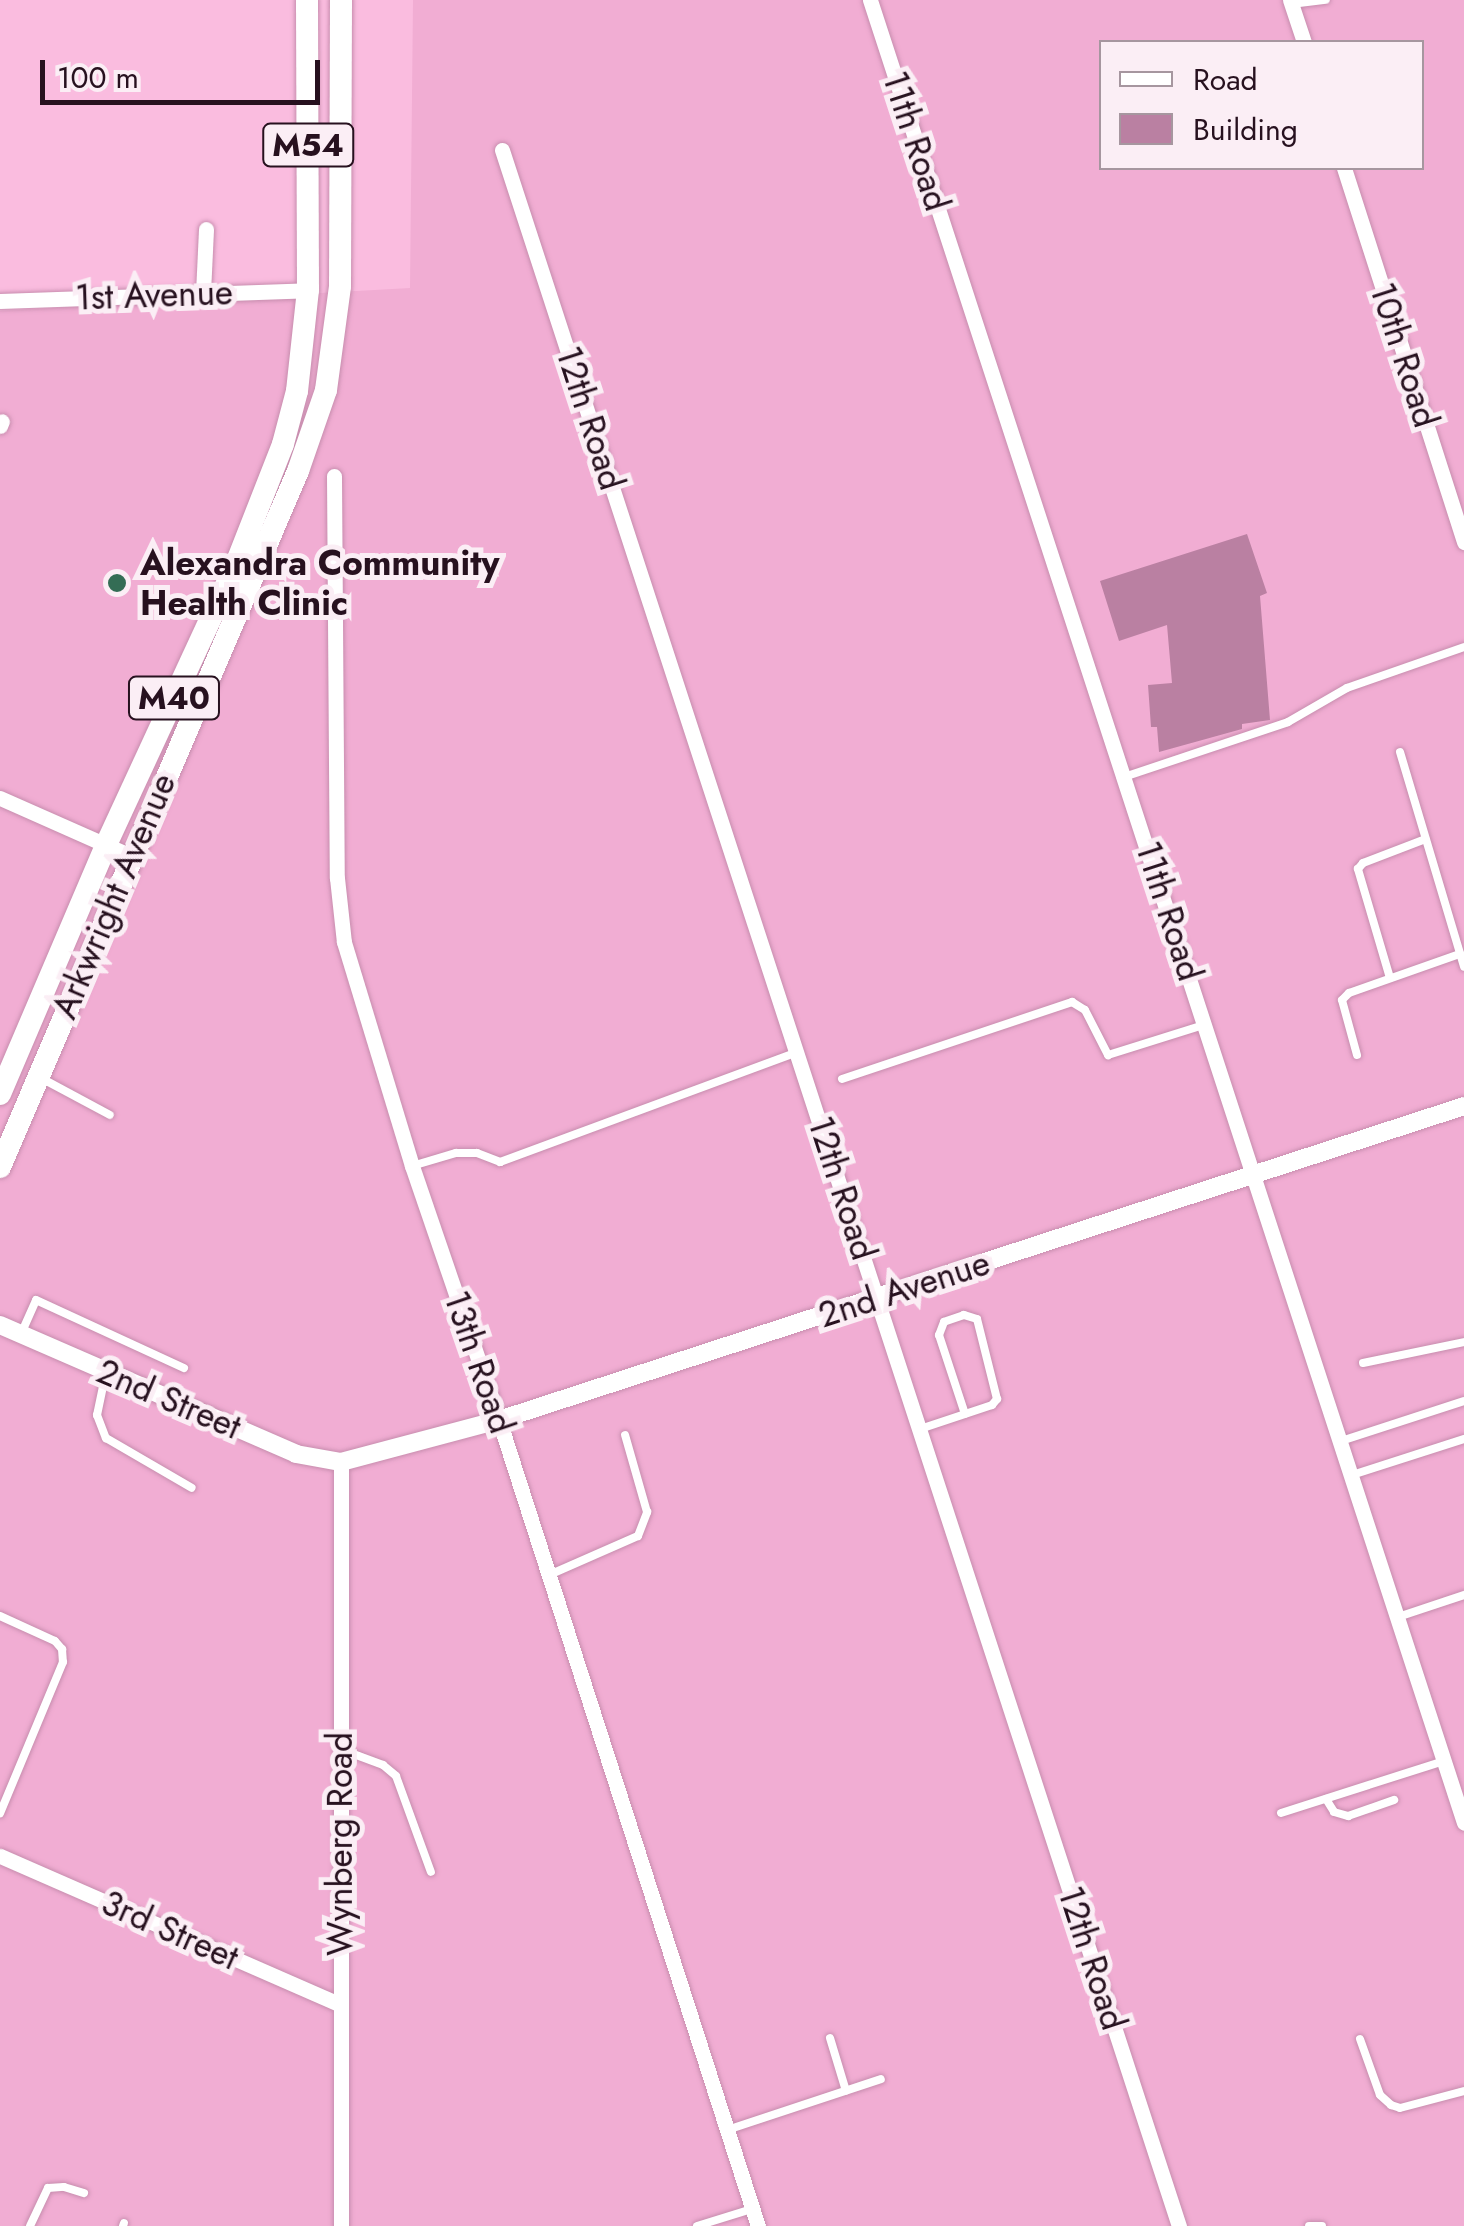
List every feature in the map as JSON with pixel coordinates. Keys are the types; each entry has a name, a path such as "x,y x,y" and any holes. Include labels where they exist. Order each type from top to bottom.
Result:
{"main road":[{"name":"M54","path":"307,0 308,290"},
{"name":"M54","path":"340,286 341,0"},
{"name":"Arkwright Avenue","path":"0,1167 315,427 334,357 340,286"},
{"name":"Arkwright Avenue","path":"0,1094 106,845 238,558 277,461 297,391 308,290"}],"street":[{"name":"11th Road","path":"870,0 1464,1823"},
{"path":"1291,2 1303,40"},
{"name":"12th Road","path":"502,150 1179,2226"},
{"name":"10th Road","path":"1345,170 1464,542"},
{"path":"203,292 206,229"},
{"name":"1st Avenue","path":"0,301 308,290"},
{"name":"13th Road","path":"334,476 338,910 412,1166 500,1420 758,2226"},
{"path":"0,798 131,856"},
{"name":"2nd Avenue","path":"341,1462 500,1420 1464,1106"},
{"name":"2nd Street","path":"0,1325 296,1454 341,1462"},
{"name":"Wynberg Road","path":"341,1462 341,2226"},
{"name":"3rd Street","path":"0,1856 340,2004"}],"lane":[{"path":"1291,2 1326,0"},
{"path":"1124,777 1288,722 1347,688 1464,647"},
{"path":"1400,752 1464,967"},
{"path":"1390,978 1358,869 1363,862 1426,840"},
{"path":"1358,1055 1342,1000 1349,993 1460,954"},
{"path":"842,1078 1072,1002 1085,1010 1108,1055 1206,1024"},
{"path":"412,1166 456,1153 477,1153 500,1162 798,1052"},
{"path":"37,1076 110,1115"},
{"path":"21,1334 36,1300 184,1368"},
{"path":"920,1429 965,1414 992,1405 998,1390 977,1319 964,1315 944,1322 940,1335 965,1414"},
{"path":"1362,1363 1464,1342"},
{"path":"106,1372 97,1415 106,1438 192,1488"},
{"path":"1341,1441 1464,1401"},
{"path":"549,1575 638,1536 647,1512 625,1435"},
{"path":"1352,1475 1464,1439"},
{"path":"1398,1617 1464,1595"},
{"path":"0,1616 55,1641 62,1649 63,1662 0,1812"},
{"path":"340,1749 383,1765 396,1776 430,1872"},
{"path":"1281,1813 1444,1761"},
{"path":"1326,1799 1334,1812 1348,1816 1394,1800"},
{"path":"830,2038 846,2091"},
{"path":"1360,2039 1380,2095 1391,2104 1400,2108 1464,2090"},
{"path":"727,2130 881,2079"},
{"path":"30,2226 48,2188 64,2186 84,2193"},
{"path":"697,2226 752,2209"},
{"path":"1309,2226 1322,2226"}],"shaded area":[{"path":"413,0 1464,0 1464,2226 0,2226 0,311 410,288"}],"building":[{"path":"1247,534 1267,593 1260,596 1270,720 1242,724 1242,729 1159,752 1157,727 1151,727 1148,685 1172,683 1167,625 1119,641 1100,581"}],"place":[{"name":"Alexandra Community Health Clinic","path":"117,583"}]}
